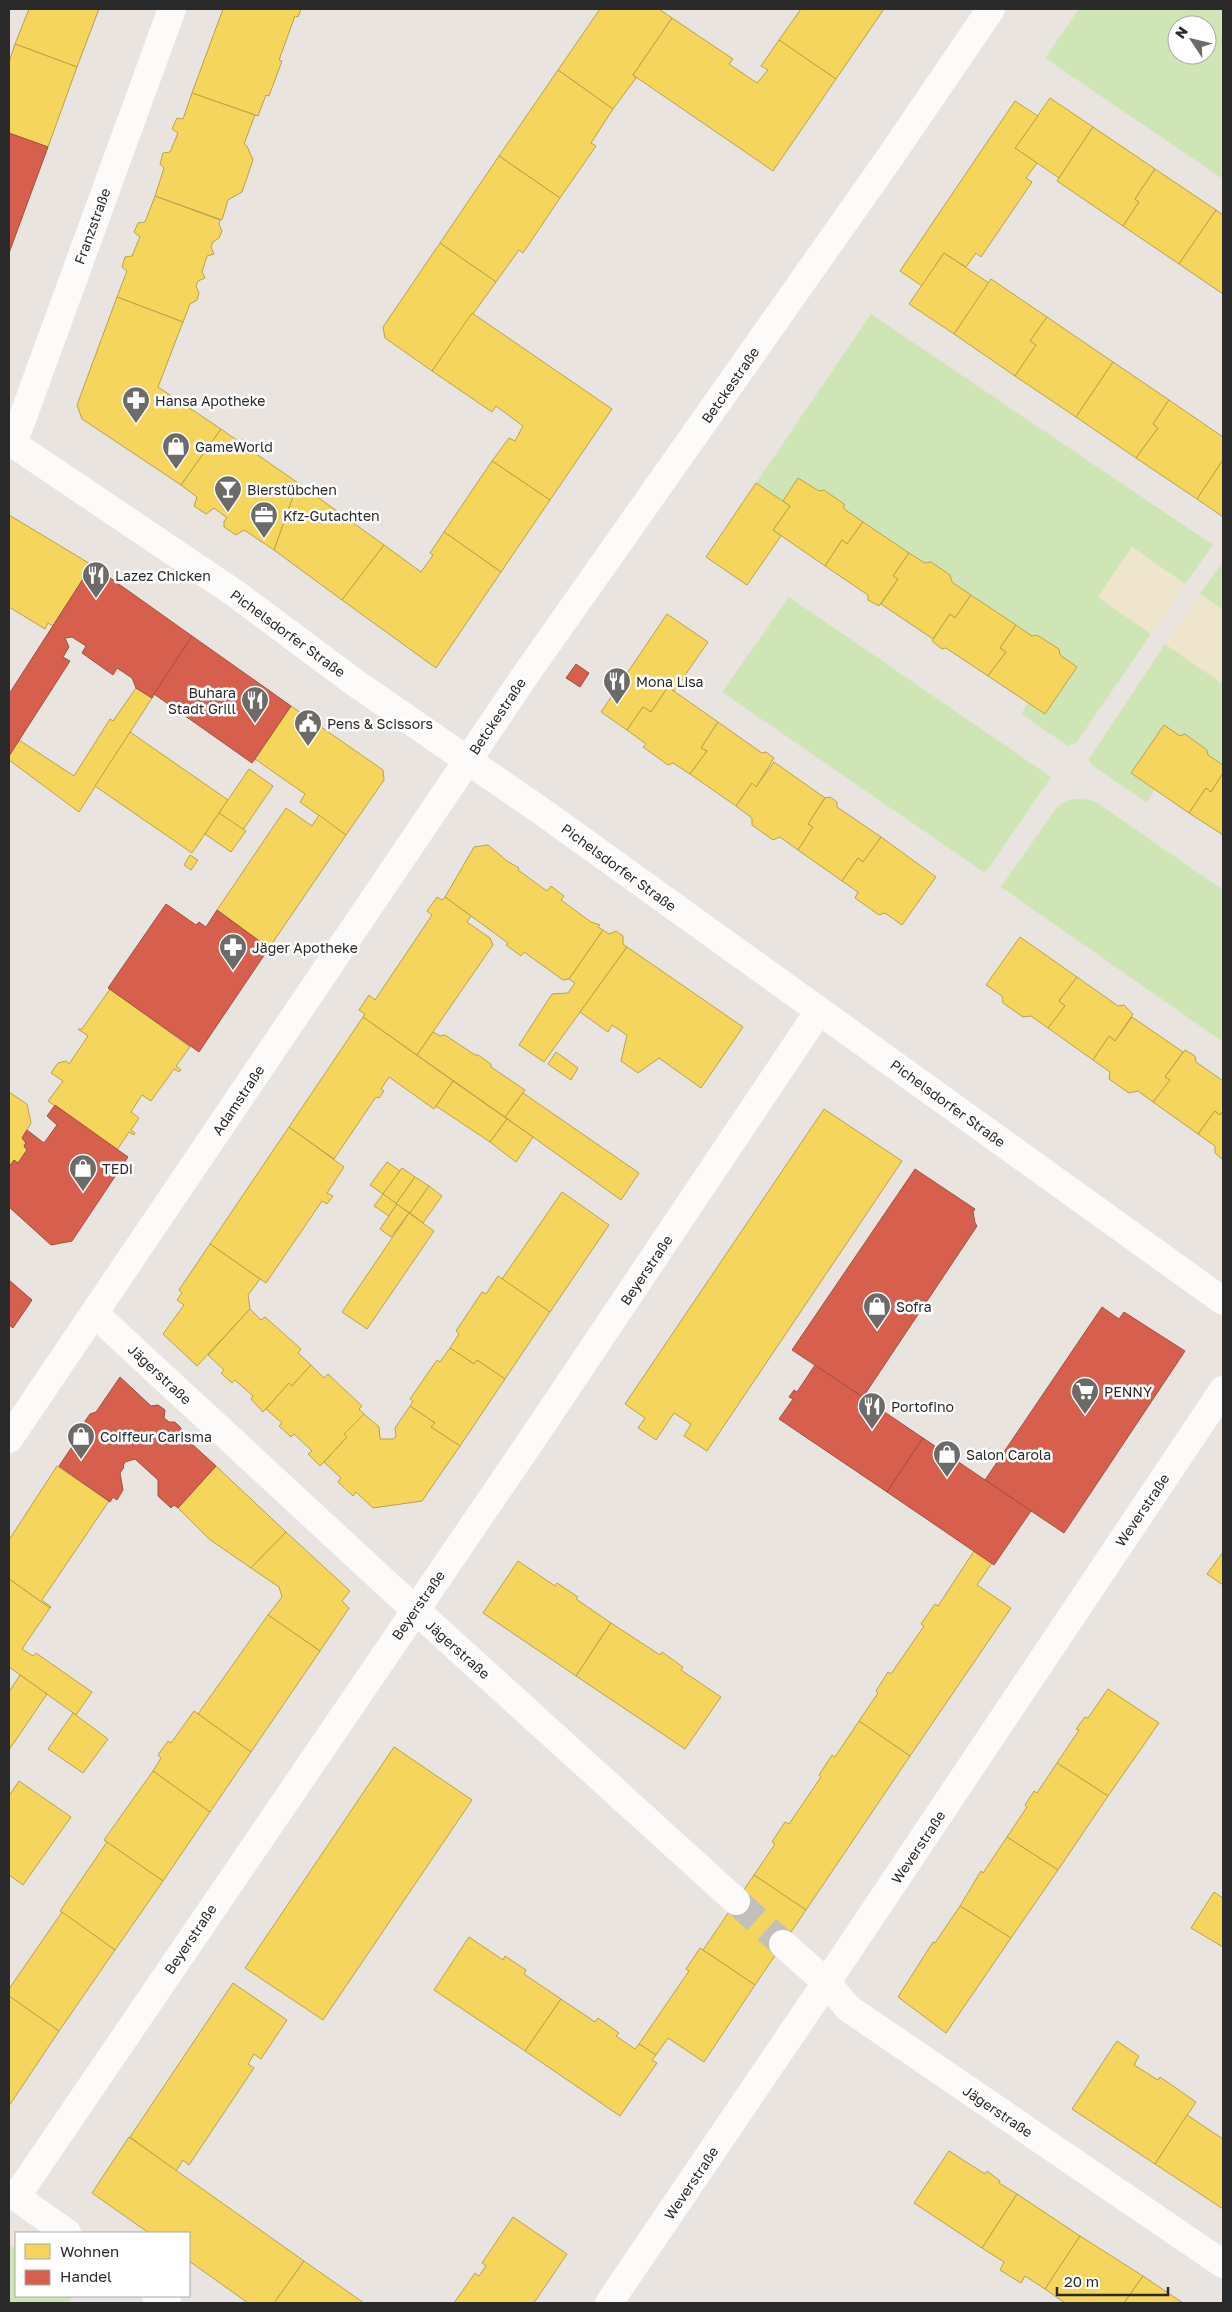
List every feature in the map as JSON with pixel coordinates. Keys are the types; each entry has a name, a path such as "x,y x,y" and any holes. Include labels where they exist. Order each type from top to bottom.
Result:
{"street":[{"name":"Franzstraße","path":"11,442 172,9"},
{"name":"Betckestraße","path":"468,760 888,160 991,9"},
{"name":"Pichelsdorfer Straße","path":"11,442 236,594 354,682 468,760 1223,1301"},
{"name":"Adamstraße","path":"9,1439 468,760"},
{"name":"Beyerstraße","path":"12,2195 537,1432 819,1011"},
{"name":"Jägerstraße","path":"94,1313 736,1901"},
{"name":"Weverstraße","path":"609,2303 827,1983 1223,1390"},
{"name":"Jägerstraße","path":"783,1944 827,1983 848,2008 1223,2264"},
{"path":"12,2195 66,2232"}],"green space":[{"path":"1079,9 1223,9 1223,179 1045,58"},
{"path":"871,314 1213,545 1185,584 1132,547 1098,597 1151,634 1076,743 1068,746 1021,714 1028,703 1045,714 1077,667 1060,655 1059,649 1037,635 1032,636 952,582 950,575 931,562 925,563 844,509 844,504 824,490 819,491 798,478 783,501 756,483"},
{"path":"1223,561 1223,610 1200,594"},
{"path":"789,597 1051,777 985,873 722,692"},
{"path":"1165,644 1220,681 1223,677 1223,765 1208,755 1207,750 1185,734 1180,736 1164,725 1131,773 1155,789 1147,803 1092,765 1089,759"},
{"path":"1084,798 1096,802 1223,890 1223,1042 1001,887 1057,807 1068,800"},
{"path":"9,2244 15,2249 15,2297 73,2297 70,2301 72,2303 9,2303"}],"sand":[{"path":"1132,547 1185,584 1151,634 1098,597"},
{"path":"1200,594 1223,610 1223,677 1220,682 1165,644"}],"building: Wohnen":[{"path":"29,9 99,9 77,67 15,44"},
{"path":"223,9 301,9 298,17 295,16 279,60 282,61 269,96 266,95 258,116 192,93"},
{"path":"600,9 659,9 672,18 633,75 636,78 613,109 558,70"},
{"path":"801,9 884,9 836,79 779,40"},
{"path":"672,18 733,59 729,64 757,83 768,70 761,66 779,40 836,79 773,171 633,75"},
{"path":"15,44 77,67 48,147 9,133 9,62"},
{"path":"558,70 613,109 591,143 596,146 560,198 499,156"},
{"path":"192,93 255,115 244,144 247,146 253,160 242,192 228,200 222,220 155,196 164,168 160,164 163,153 170,152 178,133 172,129 177,118 183,119"},
{"path":"1050,98 1093,127 1059,178 1015,148"},
{"path":"1015,101 1038,116 1015,148 1037,163 1026,178 1032,182 981,257 976,253 966,267 944,253 922,286 900,271"},
{"path":"1093,127 1155,169 1135,199 1139,202 1123,226 1057,181"},
{"path":"499,156 560,198 523,253 519,250 496,282 440,243"},
{"path":"1155,169 1216,210 1179,264 1123,226 1139,202 1135,199"},
{"path":"155,196 220,220 219,224 222,231 211,247 214,254 207,256 202,272 205,278 198,281 196,286 199,293 197,300 190,304 183,322 117,297 127,271 122,267 125,257 132,256 140,237 134,232 138,223 145,222"},
{"path":"1216,210 1223,215 1223,294 1179,264"},
{"path":"440,243 496,282 432,371 385,338 383,327"},
{"path":"944,253 989,283 954,334 909,304"},
{"path":"991,279 1047,317 1030,341 1036,345 1015,376 954,334"},
{"path":"117,297 183,322 158,387 221,429 181,485 82,419 77,405"},
{"path":"472,313 612,409 550,500 492,461 509,438 515,441 523,426 496,406 492,412 432,371"},
{"path":"1047,317 1113,362 1076,417 1015,376 1036,345 1030,341"},
{"path":"1113,362 1169,400 1153,424 1158,428 1136,458 1076,417"},
{"path":"1169,400 1223,437 1223,460 1197,499 1136,458 1158,428 1153,424"},
{"path":"221,429 238,441 243,440 252,446 252,451 298,483 274,550 244,530 236,535 224,527 224,521 227,518 214,508 206,514 194,506 197,497 181,485"},
{"path":"1223,460 1223,517 1197,499"},
{"path":"492,461 550,500 501,572 444,532"},
{"path":"798,478 819,491 824,490 844,504 844,509 863,522 847,544 842,540 825,566 773,530 790,506 783,501"},
{"path":"298,483 384,545 342,600 274,550"},
{"path":"756,483 790,506 773,530 781,536 747,585 706,557"},
{"path":"9,515 92,565 53,626 48,623 45,629 9,607"},
{"path":"863,522 909,553 893,576 898,579 879,606 868,600 868,595 825,566 842,540 847,544"},
{"path":"444,532 501,572 436,668 342,600 384,545 421,572 433,555 430,553"},
{"path":"909,553 925,563 931,562 950,575 952,582 971,595 955,618 950,614 933,639 881,604 898,579 893,576"},
{"path":"971,595 1016,625 1000,648 1006,652 988,676 932,641 950,614 955,618"},
{"path":"667,614 708,642 674,691 668,687 651,712 643,707 627,730 601,712"},
{"path":"1016,625 1032,636 1037,635 1059,649 1060,655 1077,667 1045,714 988,676 1006,652 1000,648"},
{"path":"668,687 718,722 701,748 707,751 690,774 673,763 668,765 643,747 646,744 627,730 643,707 651,712"},
{"path":"136,688 152,698 79,812 9,760 9,756 19,740 74,776 110,719 113,721"},
{"path":"291,706 383,770 384,780 346,835 300,802 305,794 255,759"},
{"path":"718,722 762,753 766,752 774,758 756,787 752,783 736,806 690,774 707,751 701,748"},
{"path":"1164,725 1180,736 1185,734 1207,750 1208,755 1223,765 1223,773 1211,792 1206,788 1189,813 1131,773"},
{"path":"130,732 228,800 192,853 95,786"},
{"path":"774,762 825,798 808,824 813,827 798,850 780,837 773,840 752,825 752,818 736,806 752,783 756,787"},
{"path":"249,769 273,786 243,830 219,813"},
{"path":"1223,773 1223,835 1189,813 1206,788 1211,792"},
{"path":"830,797 837,802 837,807 881,837 863,862 858,858 842,881 798,850 813,827 808,824 825,798"},
{"path":"286,808 312,826 319,815 346,835 269,948 217,910"},
{"path":"219,813 246,831 231,852 205,834"},
{"path":"881,837 936,877 902,925 885,913 879,915 855,898 858,892 842,881 858,858 863,862"},
{"path":"488,845 547,891 551,886 564,896 561,900 591,922 600,925 598,927 603,930 569,979 563,980 524,952 521,956 506,945 508,943 445,897 474,847"},
{"path":"190,855 198,860 191,870 184,865"},
{"path":"437,897 442,900 445,897 471,916 467,922 490,938 493,945 417,1055 363,1017 365,1014 359,1010 369,995 375,1000 432,915 427,911"},
{"path":"603,930 609,934 616,931 623,936 623,944 627,947 544,1062 519,1045 552,994 568,993 575,983 569,979"},
{"path":"1020,937 1077,977 1059,1001 1065,1006 1048,1028 1031,1016 1023,1017 1003,1003 1002,996 986,985"},
{"path":"627,947 743,1027 701,1088 659,1058 638,1073 621,1061 627,1035 612,1025 608,1032 580,1012"},
{"path":"1077,977 1118,1006 1124,1005 1133,1014 1115,1041 1109,1036 1093,1060 1048,1028 1065,1006 1059,1001"},
{"path":"110,989 190,1047 176,1066 181,1070 179,1072 174,1069 151,1101 142,1095 131,1112 139,1118 131,1130 135,1133 134,1135 129,1132 117,1150 48,1101 63,1081 51,1073 58,1063 66,1061 69,1064 88,1036 78,1029 82,1029"},
{"path":"363,1017 453,1081 434,1109 389,1077 381,1089 384,1091 379,1098 376,1097 334,1159 289,1127"},
{"path":"1132,1017 1183,1052 1165,1077 1170,1080 1153,1102 1138,1091 1129,1093 1109,1079 1110,1072 1093,1060 1109,1036 1115,1041"},
{"path":"433,1032 440,1036 445,1035 475,1055 478,1055 491,1064 491,1067 525,1090 505,1117 417,1055"},
{"path":"1185,1050 1195,1056 1196,1062 1223,1081 1223,1111 1220,1115 1215,1111 1198,1134 1153,1102 1170,1080 1165,1077"},
{"path":"556,1052 578,1068 571,1080 548,1064"},
{"path":"453,1081 507,1119 490,1142 436,1106"},
{"path":"9,1092 27,1104 31,1123 22,1138 26,1143 24,1146 27,1150 18,1163 14,1160 9,1167"},
{"path":"523,1093 639,1173 621,1200 505,1117"},
{"path":"824,1109 902,1161 707,1451 684,1436 691,1424 674,1413 656,1440 638,1428 645,1418 625,1404"},
{"path":"1215,1111 1220,1115 1223,1111 1223,1160 1215,1153 1215,1146 1198,1134"},
{"path":"507,1119 533,1137 516,1162 490,1142"},
{"path":"289,1127 344,1167 327,1193 333,1196 327,1204 322,1201 266,1283 210,1244"},
{"path":"387,1162 400,1171 383,1194 370,1185"},
{"path":"402,1168 415,1177 396,1204 383,1194"},
{"path":"415,1177 429,1186 410,1213 396,1204"},
{"path":"429,1186 442,1196 423,1223 410,1213"},
{"path":"562,1192 609,1225 550,1312 502,1279"},
{"path":"383,1194 397,1204 389,1216 374,1206"},
{"path":"397,1204 409,1213 391,1237 380,1229"},
{"path":"409,1213 434,1231 367,1329 342,1312"},
{"path":"210,1244 260,1279 248,1295 250,1309 197,1366 163,1334 184,1305 177,1300 182,1293 179,1290"},
{"path":"498,1276 550,1312 505,1379 477,1360 474,1364 450,1348 459,1334 456,1331 482,1292 486,1294"},
{"path":"250,1309 261,1320 265,1317 301,1349 298,1353 311,1365 292,1386 289,1383 263,1412 251,1399 253,1396 235,1380 232,1383 221,1373 224,1370 208,1355"},
{"path":"450,1348 474,1364 477,1360 505,1379 460,1446 431,1427 435,1423 410,1406 413,1401 410,1399 437,1360 440,1362"},
{"path":"311,1365 324,1378 328,1374 362,1406 359,1409 364,1414 344,1434 347,1437 320,1466 308,1454 312,1451 294,1434 291,1437 279,1426 282,1423 266,1409 289,1383 292,1386"},
{"path":"410,1406 435,1423 431,1427 460,1446 422,1501 373,1508 356,1492 353,1496 338,1482 341,1478 324,1462 347,1437 344,1434 364,1414 379,1427 380,1439 393,1439 396,1436 395,1428"},
{"path":"57,1466 109,1501 42,1600 50,1608 9,1579 9,1540"},
{"path":"216,1466 286,1532 251,1568 209,1539 178,1508"},
{"path":"286,1532 350,1591 342,1601 349,1608 320,1651 268,1615 282,1597 279,1587 251,1568"},
{"path":"974,1551 992,1563 977,1585 1011,1608 910,1756 859,1721 878,1693 876,1691 888,1672 891,1674 924,1626 921,1624 935,1604 938,1606"},
{"path":"1223,1552 1223,1585 1207,1574"},
{"path":"518,1561 555,1586 557,1583 578,1597 576,1599 611,1623 576,1676 483,1613"},
{"path":"9,1579 50,1608 22,1649 33,1656 36,1653 92,1692 76,1715 9,1667"},
{"path":"268,1615 320,1651 251,1752 198,1714"},
{"path":"611,1623 660,1655 662,1652 683,1667 681,1670 721,1697 685,1749 576,1676"},
{"path":"20,1675 47,1694 9,1750 9,1692"},
{"path":"1108,1689 1159,1723 1108,1796 1057,1763 1079,1730 1076,1729 1085,1717 1088,1718"},
{"path":"194,1711 251,1752 210,1812 153,1771 161,1758 158,1755 168,1741 171,1743"},
{"path":"73,1713 108,1739 83,1773 48,1749"},
{"path":"859,1721 910,1756 806,1910 754,1875 775,1844 772,1842 785,1822 789,1824 821,1777 819,1775 832,1755 835,1757"},
{"path":"394,1747 472,1800 323,2020 245,1968"},
{"path":"1057,1763 1108,1796 1058,1870 1007,1837 1027,1807 1025,1805 1034,1791 1037,1793"},
{"path":"153,1771 210,1812 163,1881 104,1840"},
{"path":"19,1781 71,1817 23,1885 9,1875 9,1796"},
{"path":"1007,1837 1058,1870 1011,1938 960,1906 981,1871 983,1873"},
{"path":"107,1842 163,1881 115,1950 60,1911"},
{"path":"754,1875 806,1910 755,1985 703,1950"},
{"path":"1214,1892 1223,1898 1223,1947 1191,1928"},
{"path":"960,1906 1011,1938 946,2033 898,1997 933,1942 935,1943"},
{"path":"62,1912 115,1950 59,2031 9,1996 9,1989"},
{"path":"469,1937 503,1960 505,1956 526,1970 524,1974 561,1999 525,2051 434,1990"},
{"path":"700,1948 755,1985 704,2062 668,2038 656,2055 639,2044 689,1971 686,1969"},
{"path":"233,1983 287,2020 261,2059 254,2054 248,2064 254,2068 189,2165 183,2160 176,2171 130,2137"},
{"path":"9,1996 59,2031 9,2106"},
{"path":"561,1999 595,2022 598,2018 619,2033 616,2036 635,2049 639,2044 656,2055 652,2060 657,2063 620,2116 525,2051"},
{"path":"1117,2041 1139,2056 1134,2065 1158,2080 1160,2077 1196,2102 1155,2164 1072,2109"},
{"path":"1187,2115 1223,2139 1223,2209 1155,2164"},
{"path":"129,2137 304,2261 274,2303 248,2303 190,2262 190,2232 148,2232 92,2193"},
{"path":"949,2151 985,2174 987,2171 1000,2181 999,2183 1017,2194 982,2248 914,2203"},
{"path":"1017,2194 1080,2236 1045,2289 1025,2276 1021,2283 1000,2270 1004,2262 982,2248"},
{"path":"513,2217 567,2254 536,2300 532,2303 454,2303 475,2273 479,2276 486,2266 482,2263"},
{"path":"1080,2236 1143,2276 1124,2303 1065,2303 1045,2289"},
{"path":"304,2261 364,2303 274,2303"},
{"path":"1143,2276 1183,2303 1124,2303"}],"building: Handel":[{"path":"9,133 48,147 9,253"},
{"path":"92,565 192,636 152,698 136,688 132,678 117,668 113,675 82,653 86,646 72,637 65,638 69,647 63,657 70,661 9,756 9,694"},
{"path":"192,636 291,706 252,763 154,694"},
{"path":"576,664 589,673 580,687 566,678"},
{"path":"166,904 196,925 199,922 206,927 217,910 269,948 199,1052 108,988"},
{"path":"55,1105 128,1157 72,1241 51,1245 9,1207 9,1167 14,1160 18,1163 27,1150 24,1146 26,1143 22,1138 27,1130 44,1143 57,1125 47,1116"},
{"path":"915,1169 975,1209 973,1212 977,1226 863,1397 792,1350"},
{"path":"9,1280 32,1300 13,1328 9,1325"},
{"name":"PENNY","path":"1102,1307 1119,1319 1124,1312 1185,1351 1064,1533 985,1480"},
{"path":"815,1365 923,1438 887,1492 779,1419 793,1399 789,1397 794,1390 797,1392"},
{"path":"120,1377 151,1406 158,1405 165,1410 164,1418 169,1422 175,1422 181,1428 181,1434 216,1466 178,1508 174,1505 171,1508 158,1496 158,1480 135,1459 125,1462 120,1473 123,1490 117,1500 113,1497 110,1502 59,1466 86,1426 85,1421 90,1414 96,1412"},
{"path":"923,1438 1031,1511 994,1565 887,1492"}],"tunnel":[{"path":"736,1901 783,1944"}],"place":[{"name":"Hansa Apotheke","path":"136,424"},
{"name":"GameWorld","path":"176,470"},
{"name":"Bierstübchen","path":"228,513"},
{"name":"Kfz-Gutachten","path":"264,539"},
{"name":"Lazez Chicken","path":"96,599"},
{"name":"Mona Lisa","path":"617,705"},
{"name":"Buhara Stadt Grill","path":"255,724"},
{"name":"Pens & Scissors","path":"308,747"},
{"name":"Jäger Apotheke","path":"233,971"},
{"name":"TEDi","path":"83,1192"},
{"name":"Sofra","path":"877,1330"},
{"name":"PENNY","path":"1085,1415"},
{"name":"Portofino","path":"872,1430"},
{"name":"Coiffeur Carisma","path":"81,1460"},
{"name":"Salon Carola","path":"947,1478"}]}
